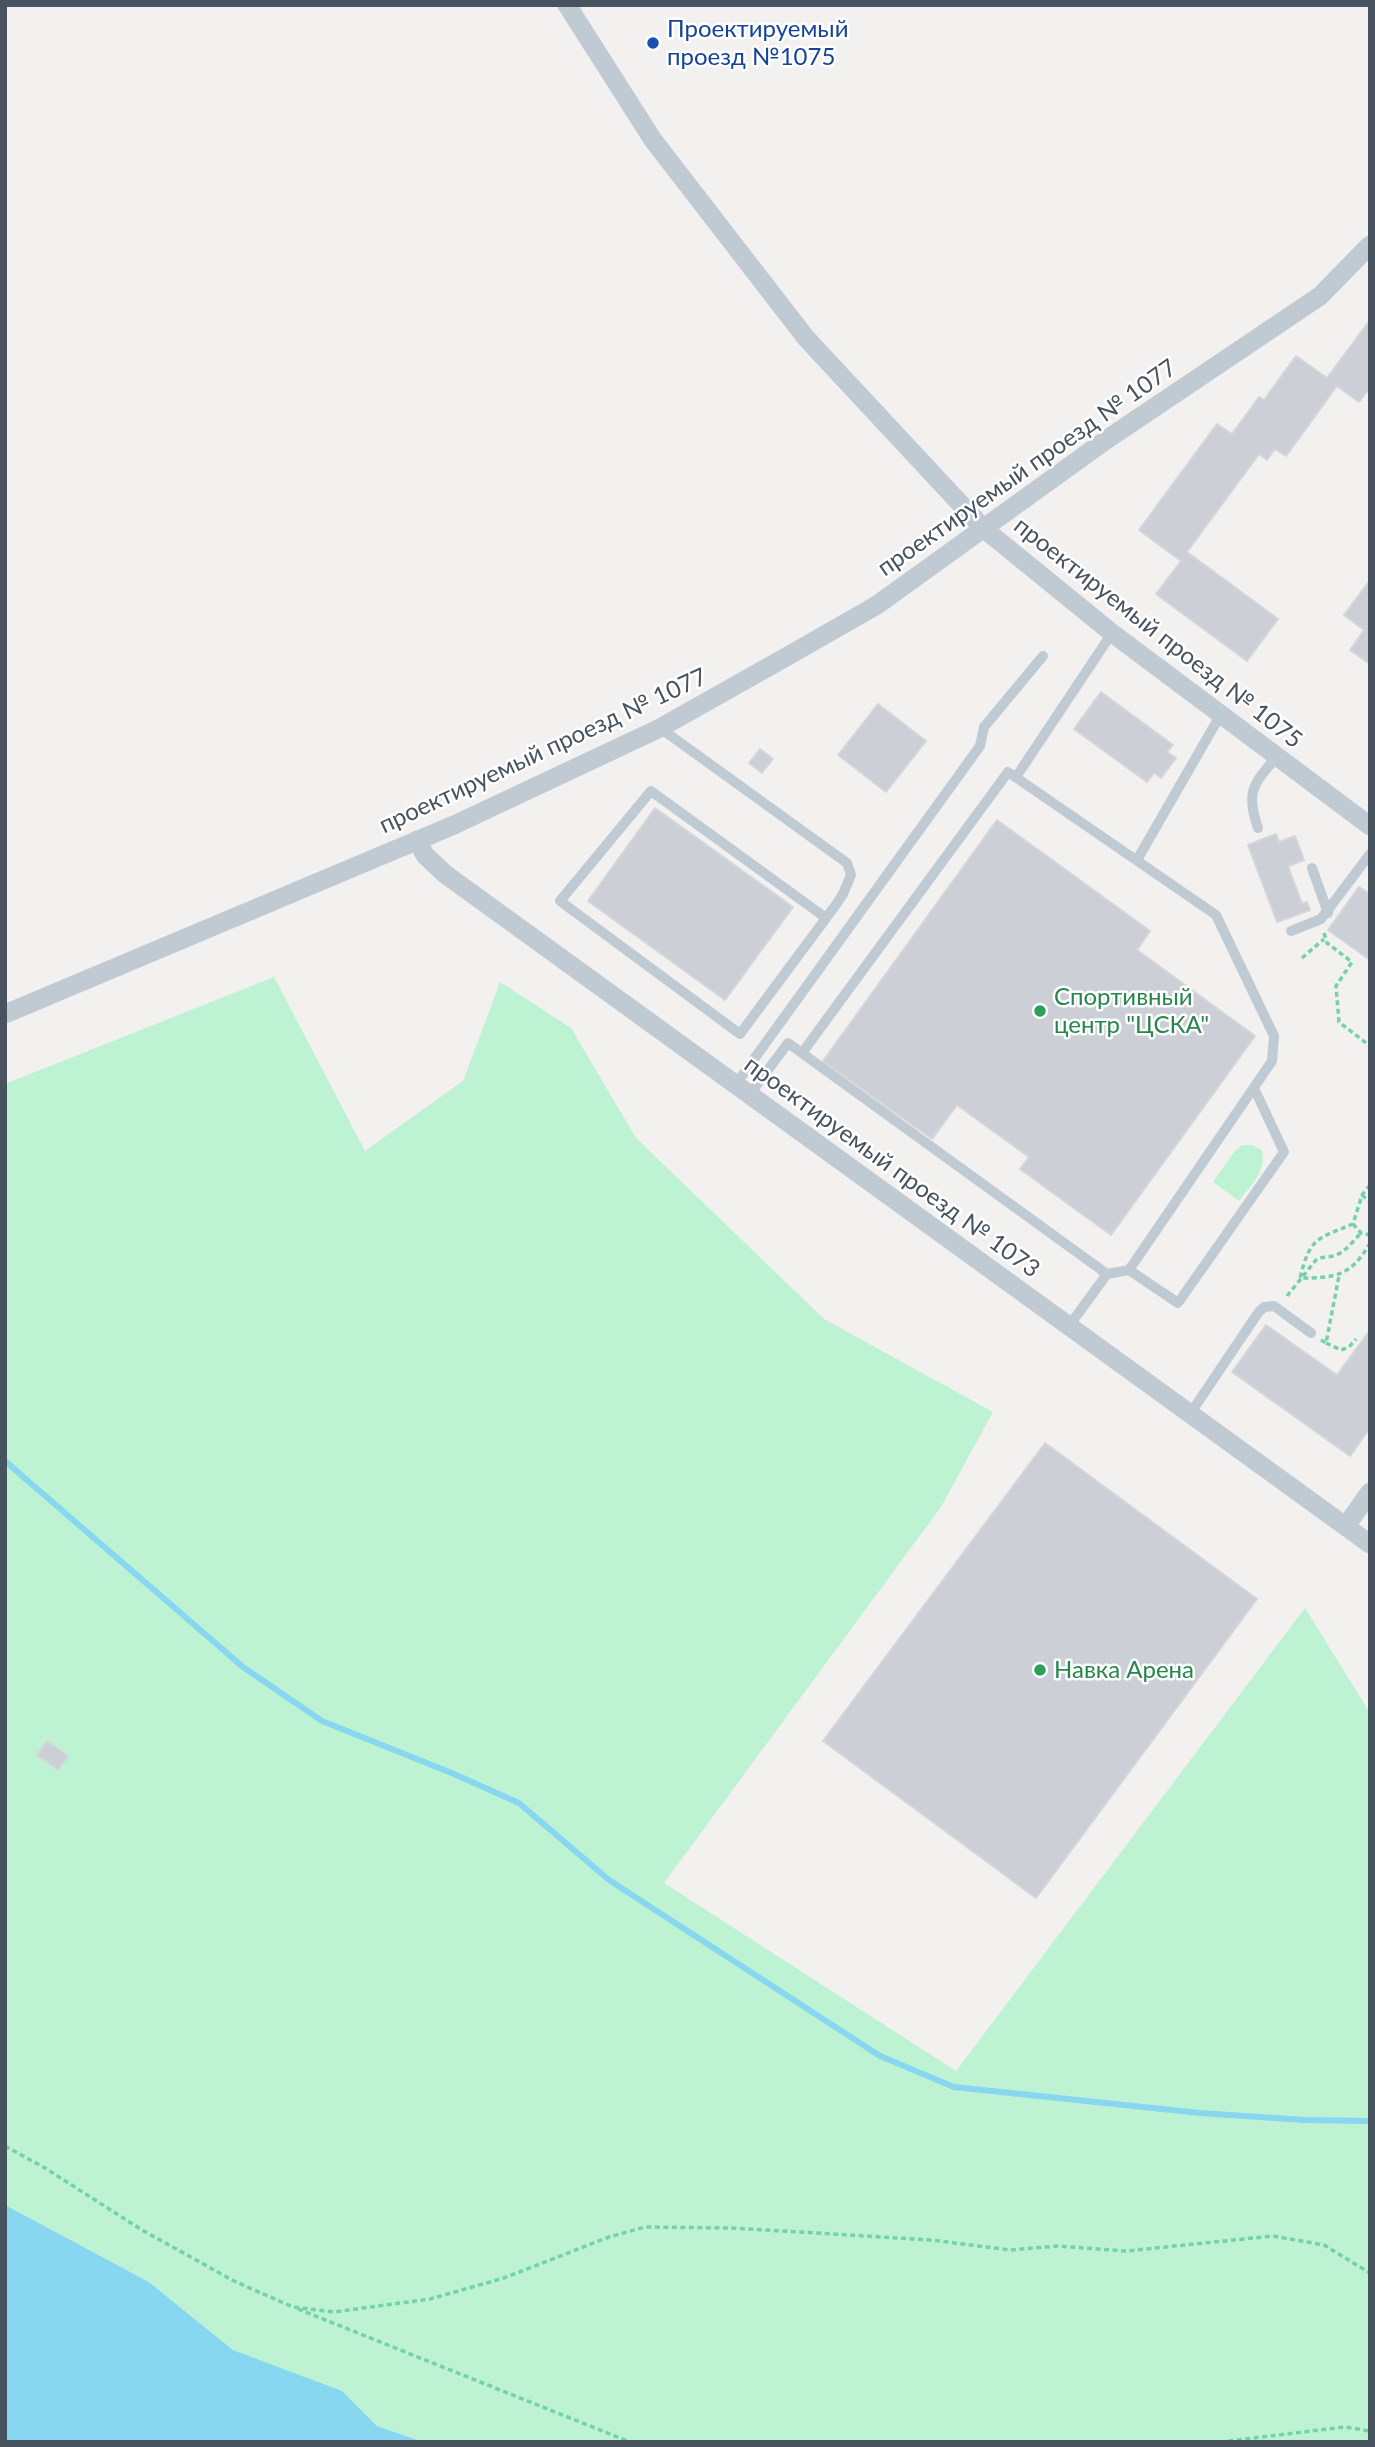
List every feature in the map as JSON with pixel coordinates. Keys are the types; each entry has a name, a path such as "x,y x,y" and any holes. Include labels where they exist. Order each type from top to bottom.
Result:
{"street":[{"name":"проектируемый проезд № 1075","path":"567,5 653,140 798,328 983,528 1112,633 1370,826"},
{"name":"проектируемый проезд № 1077","path":"5,1014 417,840 660,728 877,605 1106,440 1320,296 1370,246"},
{"name":"проектируемый проезд № 1073","path":"417,840 425,855 446,874 1370,1544"},
{"path":"1346,1526 1370,1492"}],"lane":[{"path":"1016,777 1112,633"},
{"path":"743,1089 979,746 984,727 1043,656"},
{"path":"1137,860 1221,714"},
{"path":"660,728 847,863 851,875 843,894 826,918 740,1034 560,901 651,791 826,918"},
{"path":"1258,828 1252,811 1251,792 1276,756"},
{"path":"802,1053 1008,772 1016,777 1216,915 1274,1036 1272,1061 1129,1270"},
{"path":"1291,931 1324,916 1370,854"},
{"path":"1311,868 1324,916"},
{"path":"743,1089 788,1043 1107,1274"},
{"path":"1069,1326 1107,1274 1129,1270 1178,1303 1284,1152 1254,1088"},
{"path":"1191,1413 1264,1307 1274,1306 1311,1334"}],"path":[{"path":"1324,916 1329,925 1325,931 1325,939 1352,962 1336,986 1339,1022 1370,1046"},
{"path":"1302,958 1325,939"},
{"path":"1353,1224 1362,1195 1370,1185"},
{"path":"1362,1195 1370,1202"},
{"path":"1353,1224 1362,1233 1370,1235"},
{"path":"1300,1278 1305,1256 1311,1245 1318,1238 1353,1224"},
{"path":"1278,1309 1316,1260 1344,1251 1362,1233"},
{"path":"1300,1278 1339,1276 1353,1266 1370,1243"},
{"path":"1326,1343 1339,1276"},
{"path":"1311,1334 1341,1350 1349,1347 1356,1339"},
{"path":"5,2146 45,2168 142,2230 234,2281 630,2442"},
{"path":"293,2307 334,2312 430,2299 504,2278 609,2237 645,2227 732,2228 932,2240 1010,2250 1058,2246 1126,2251 1273,2236 1324,2245 1370,2273"},
{"path":"1220,2442 1345,2427 1370,2431"}],"green space":[{"path":"274,977 365,1151 463,1081 500,982 571,1028 636,1138 824,1319 993,1412 941,1507 664,1883 956,2071 1305,1608 1370,1713 1370,2442 423,2442 377,2426 341,2391 233,2350 149,2282 5,2205 5,1084"},
{"path":"1242,1145 1252,1145 1262,1150 1263,1158 1257,1177 1239,1201 1213,1182"}],"water":[{"path":"5,2205 149,2282 233,2350 342,2391 377,2426 423,2442 5,2442"}],"building":[{"path":"1370,320 1370,393 1367,391 1359,402 1337,386 1286,456 1275,449 1267,460 1259,454 1187,552 1278,619 1247,661 1156,594 1181,561 1139,530 1217,424 1232,434 1259,397 1264,400 1296,356 1327,378"},
{"path":"1370,580 1370,664 1350,650 1364,630 1344,615"},
{"path":"1101,692 1173,745 1167,752 1176,758 1161,778 1154,773 1147,782 1074,729"},
{"path":"878,704 926,741 886,792 838,755"},
{"path":"760,749 773,759 762,773 749,763"},
{"path":"655,808 793,907 725,1000 588,901"},
{"name":"Спортивный центр \"ЦСКА\"","path":"997,820 1150,931 1137,950 1255,1036 1111,1235 1020,1169 1029,1157 957,1105 932,1139 823,1061"},
{"path":"1276,834 1279,842 1295,836 1304,860 1288,866 1302,904 1307,902 1310,910 1277,922 1248,845"},
{"path":"1359,887 1370,894 1370,960 1328,930"},
{"path":"1266,1325 1337,1375 1370,1330 1370,1428 1350,1456 1232,1372"},
{"name":"Навка Арена","path":"1045,1443 1257,1599 1036,1898 823,1741"},
{"path":"47,1741 68,1756 58,1770 37,1755"}],"waterway":[{"path":"5,1461 243,1667 322,1721 519,1803 609,1880 880,2056 954,2087 1200,2113 1304,2120 1370,2121"}],"place":[{"name":"Проектируемый проезд №1075","path":"653,43"},
{"name":"Спортивный центр \"ЦСКА\"","path":"1040,1011"},
{"name":"Навка Арена","path":"1040,1670"}]}
